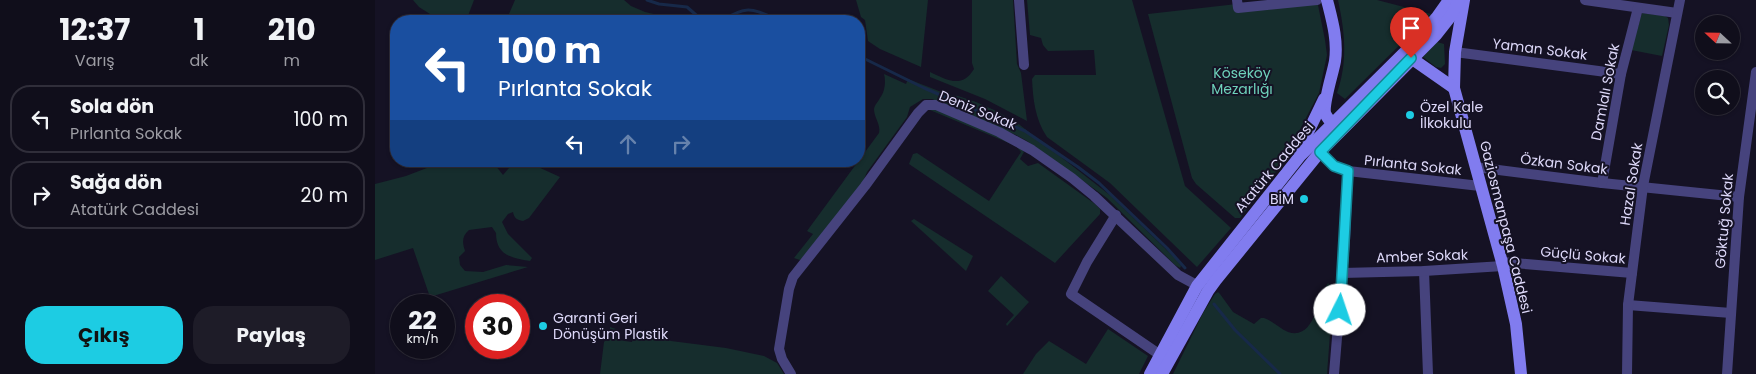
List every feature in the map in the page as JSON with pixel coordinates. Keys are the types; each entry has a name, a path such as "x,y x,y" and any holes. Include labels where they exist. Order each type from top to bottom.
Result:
{"main road":[{"path":"1327,0 1336,46 1325,111 1328,119 1336,127"},
{"name":"Atatürk Caddesi","path":"1150,374 1165,358 1203,288 1290,168 1316,147 1336,127 1417,40 1449,0"},
{"name":"Atatürk Caddesi","path":"1336,127 1436,35 1451,16 1459,0"},
{"name":"Gaziosmanpaşa Caddesi","path":"1463,0 1455,52 1454,88 1503,264 1515,324 1521,374"},
{"path":"1411,58 1454,88"},
{"path":"1290,168 1329,90"},
{"name":"Atatürk Caddesi","path":"1203,288 1316,147"},
{"name":"Atatürk Caddesi","path":"1162,374 1165,358"}],"street":[{"path":"1019,0 1024,65"},
{"path":"1237,0 1238,8 1317,0"},
{"path":"1585,0 1677,13"},
{"name":"Hazal Sokak","path":"1627,374 1628,305 1643,186 1680,0"},
{"name":"Damlalı Sokak","path":"1602,183 1621,74 1638,8"},
{"name":"Yaman Sokak","path":"1455,52 1621,74"},
{"name":"Göktuğ Sokak","path":"1727,374 1739,197 1756,72"},
{"name":"Deniz Sokak","path":"791,374 781,359 779,349 789,289 793,277 926,105 936,105 1016,140 1072,178 1178,274 1203,288"},
{"name":"Pırlanta Sokak","path":"1316,147 1334,166 1348,171 1480,186"},
{"name":"Özkan Sokak","path":"1475,167 1602,183 1739,197"},
{"path":"1334,374 1343,273 1348,171"},
{"path":"1115,215 1087,262 1071,294 1165,358"},
{"name":"Amber Sokak","path":"1343,273 1424,272 1503,264"},
{"name":"Güçlü Sokak","path":"1503,264 1632,273"},
{"path":"1424,272 1428,374"},
{"path":"1628,305 1731,313"}],"green space":[{"path":"413,0 474,0 468,15 432,15 419,7"},
{"path":"515,0 624,0 631,6 658,15 509,15"},
{"path":"856,0 928,0 921,67 880,49 868,41 865,15 860,15"},
{"path":"972,0 1013,0 1017,64 1021,73 1027,121 985,99 930,77 930,72 948,80 959,81 969,75 974,69 972,63"},
{"path":"1027,0 1132,0 1185,186 1231,228 1197,267 1110,183 1047,137 1037,116 1032,79 1035,75 1096,75 1094,50 1048,51 1043,45 1041,38 1030,35"},
{"name":"Köseköy Mezarlığı","path":"1317,0 1327,55 1319,93 1282,164 1240,218 1235,218 1196,184 1192,178 1148,14 1237,4"},
{"path":"1338,0 1377,0 1431,14 1345,99 1337,93 1344,58 1342,24"},
{"path":"1642,13 1668,18 1669,25 1662,56 1631,50"},
{"path":"1437,42 1444,44 1445,64 1441,68 1436,67 1423,57"},
{"path":"884,74 906,84 908,79 949,95 976,102 1016,122 1111,196 1177,260 1181,266 1180,268 1107,198 1027,141 932,99 923,99 910,107 907,117 867,172 861,186 803,257 800,260 794,258 813,234 807,231 854,167 865,167 865,152 879,133 874,109 882,96 885,83"},
{"path":"931,109 1017,144 1024,152 1020,159 1028,166 1038,163 1095,204 1100,209 1100,214 1055,263 909,164 913,154 917,153 989,201 1021,152 1016,146"},
{"path":"429,167 497,167 503,175 510,167 538,167 560,177 529,218 523,221 519,220 513,212 508,214 502,222 508,234 532,258 530,261 511,257 502,251 492,227 469,230 464,237 465,251 459,257 460,265 465,271 483,272 506,265 528,267 440,294 429,294 413,248 375,260 375,184 406,176"},
{"path":"914,219 973,256 966,271 911,221"},
{"path":"1001,276 1029,302 1007,326 1006,324 1014,315 988,291"},
{"path":"1328,283 1333,288 1333,294 1327,374 1173,374 1203,313 1218,292 1233,312 1254,324 1261,318 1264,318 1285,331 1297,333 1304,330 1310,324"},
{"path":"610,327 619,330 618,340 632,342 634,333 650,333 671,341 726,348 764,356 777,363 784,374 600,374 604,342 610,335"},
{"path":"1108,329 1148,356 1139,374 1023,374 1036,354 1049,341 1086,364"}],"waterway":[{"path":"647,0 659,4 687,7 696,15"},
{"path":"732,15 745,10 757,11 766,15"},
{"path":"865,59 924,88 1025,131 1099,183 1167,248 1185,268"},
{"path":"1214,304 1235,330 1280,374"}],"place":[{"name":"Özel Kale İlkokulu","path":"1410,115"},
{"name":"BİM","path":"1304,199"},
{"name":"Garanti Geri Dönüşüm Plastik","path":"543,326"}],"route":[{"path":"1340,310 1348,171 1334,166 1320,152 1411,58"}]}
